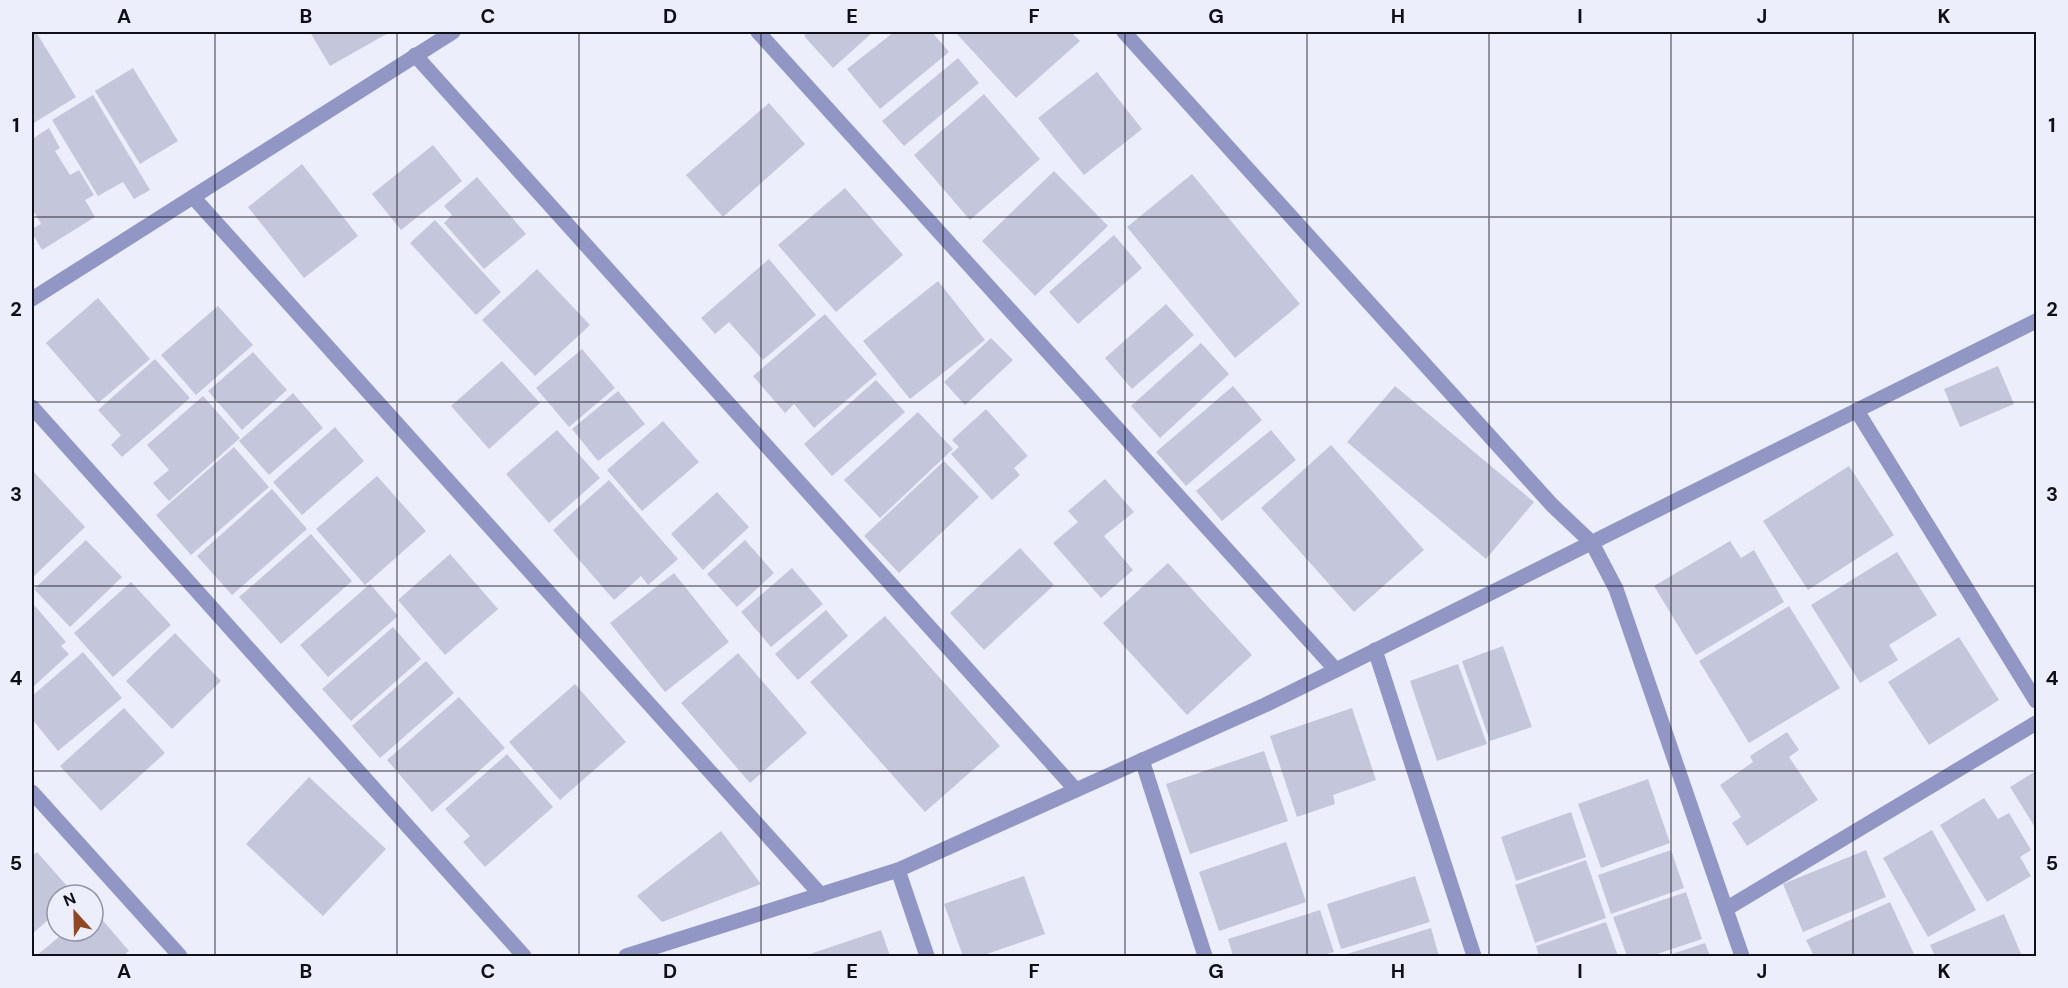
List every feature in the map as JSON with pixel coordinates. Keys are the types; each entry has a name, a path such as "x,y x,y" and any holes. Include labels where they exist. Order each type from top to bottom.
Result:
{"street":[{"path":"32,299 453,32"},
{"path":"758,32 1336,670"},
{"path":"1124,32 1552,505 1592,543 1616,590 1742,957"},
{"path":"415,55 1076,790"},
{"path":"192,196 821,895"},
{"path":"626,957 651,953 898,870 1265,705 2037,321"},
{"path":"32,407 524,957"},
{"path":"1857,411 2037,701"},
{"path":"1375,650 1474,957"},
{"path":"1726,909 2037,723"},
{"path":"1142,760 1205,957"},
{"path":"32,792 180,957"},
{"path":"898,870 927,957"}],"building":[{"path":"32,32 36,32 76,97 32,124"},
{"path":"310,32 390,32 330,66"},
{"path":"808,32 873,32 833,68 804,36"},
{"path":"894,32 932,32 949,52 880,109 847,69"},
{"path":"955,32 1071,32 1080,41 1016,98"},
{"path":"958,58 979,83 904,146 882,121"},
{"path":"133,68 178,141 140,164 95,91"},
{"path":"1097,72 1142,129 1084,175 1038,118"},
{"path":"984,94 1040,159 970,220 914,155"},
{"path":"93,95 150,190 134,199 123,182 98,196 52,120"},
{"path":"769,103 805,144 723,217 686,175"},
{"path":"49,128 60,148 55,151 70,175 79,170 94,195 85,200 95,217 42,250 32,233 32,229 41,224 32,208 32,139"},
{"path":"433,145 462,181 401,230 372,194"},
{"path":"302,164 358,236 304,278 248,207"},
{"path":"1054,171 1108,226 1035,296 982,241"},
{"path":"1192,174 1300,304 1235,358 1127,227"},
{"path":"477,177 526,234 484,269 444,223 452,215 444,206"},
{"path":"845,188 903,255 836,312 778,245"},
{"path":"435,220 501,292 476,315 410,243"},
{"path":"1114,235 1142,268 1078,324 1049,292"},
{"path":"769,259 816,315 763,360 729,322 715,334 701,318"},
{"path":"537,269 590,325 535,376 482,320"},
{"path":"938,281 985,340 910,399 863,341"},
{"path":"98,298 150,359 98,403 46,343"},
{"path":"1166,304 1194,335 1132,389 1105,358"},
{"path":"218,306 253,345 196,395 161,355"},
{"path":"825,314 877,374 814,428 794,404 785,413 753,376"},
{"path":"991,338 1013,360 965,405 944,382"},
{"path":"1201,343 1229,374 1160,438 1131,406"},
{"path":"582,349 615,388 569,427 536,388"},
{"path":"253,352 287,390 242,430 208,391"},
{"path":"155,359 190,398 122,457 111,445 121,435 98,410"},
{"path":"502,361 540,403 489,449 451,406"},
{"path":"1998,366 2014,404 1960,427 1944,389"},
{"path":"876,380 905,412 832,476 804,444"},
{"path":"1233,386 1262,420 1186,486 1156,452"},
{"path":"1395,386 1534,502 1486,559 1347,442"},
{"path":"618,391 645,424 598,461 572,429"},
{"path":"293,393 323,428 269,475 239,441"},
{"path":"203,396 240,438 169,501 153,483 169,470 147,445"},
{"path":"986,409 1028,456 1014,468 1020,475 992,500 951,454 959,447 952,440"},
{"path":"918,412 953,449 880,518 844,480"},
{"path":"663,421 699,462 642,511 607,470"},
{"path":"335,427 364,461 302,515 273,482"},
{"path":"557,430 600,478 549,523 506,474"},
{"path":"1271,430 1296,460 1222,521 1196,491"},
{"path":"1331,445 1424,550 1354,612 1261,508"},
{"path":"234,447 269,487 191,555 156,515"},
{"path":"944,461 979,497 899,573 864,536"},
{"path":"1849,466 1894,535 1808,590 1763,521"},
{"path":"32,470 85,527 32,578"},
{"path":"377,476 426,531 365,585 316,529"},
{"path":"1105,479 1134,512 1104,536 1133,570 1101,598 1053,543 1078,522 1068,511"},
{"path":"609,480 678,559 648,585 641,576 614,600 553,530"},
{"path":"272,489 307,529 232,595 197,556"},
{"path":"717,492 749,527 703,570 671,534"},
{"path":"311,534 352,581 281,644 239,597"},
{"path":"86,540 122,577 70,627 34,589"},
{"path":"745,540 774,573 737,607 707,574"},
{"path":"1730,541 1741,558 1754,550 1784,602 1696,655 1654,586"},
{"path":"1020,548 1054,585 984,650 950,613"},
{"path":"1897,552 1937,615 1889,645 1898,660 1860,683 1811,605"},
{"path":"450,554 498,609 445,655 398,600"},
{"path":"1168,563 1252,655 1187,715 1103,623"},
{"path":"792,568 823,604 771,647 741,612"},
{"path":"674,573 729,642 665,692 610,623"},
{"path":"131,582 171,625 113,677 74,633"},
{"path":"370,584 398,616 328,677 300,645"},
{"path":"34,605 66,642 61,646 69,654 32,688 32,607"},
{"path":"1789,606 1840,688 1749,743 1699,661"},
{"path":"826,610 848,636 798,680 775,654"},
{"path":"885,616 1000,746 925,812 810,682"},
{"path":"393,627 421,659 351,721 322,689"},
{"path":"175,633 221,681 172,729 126,681"},
{"path":"1959,637 1999,700 1929,745 1888,682"},
{"path":"1503,646 1532,727 1490,741 1462,661"},
{"path":"83,652 122,698 58,751 32,719 32,696"},
{"path":"738,653 807,733 750,783 681,703"},
{"path":"426,661 454,693 380,758 352,726"},
{"path":"1458,664 1487,744 1437,761 1410,681"},
{"path":"575,684 626,742 560,800 509,742"},
{"path":"459,697 505,748 432,812 387,760"},
{"path":"124,708 165,753 101,811 60,766"},
{"path":"1352,708 1376,780 1333,795 1335,804 1297,817 1270,736"},
{"path":"1787,732 1799,750 1789,757 1818,800 1747,846 1732,823 1741,817 1720,785 1753,762 1750,756"},
{"path":"1264,751 1288,821 1190,854 1166,784"},
{"path":"507,754 553,807 485,867 463,842 470,836 445,809"},
{"path":"2036,771 2036,829 2010,787"},
{"path":"309,777 386,849 323,916 246,844"},
{"path":"1648,779 1670,843 1601,868 1578,804"},
{"path":"1984,798 1998,819 2009,813 2031,850 2020,857 2031,876 1987,902 1940,825"},
{"path":"1571,812 1586,857 1516,881 1501,837"},
{"path":"1932,830 1976,910 1928,937 1883,858"},
{"path":"721,831 761,884 662,922 637,896"},
{"path":"1286,842 1306,902 1219,931 1199,872"},
{"path":"1671,850 1684,888 1611,914 1598,875"},
{"path":"1866,850 1886,897 1803,932 1783,884"},
{"path":"37,852 64,883 45,883 45,923 32,934 32,856"},
{"path":"1586,860 1606,918 1535,943 1515,885"},
{"path":"1024,876 1045,934 981,956 963,956 944,904"},
{"path":"1415,876 1430,922 1341,949 1327,904"},
{"path":"1686,892 1702,939 1651,956 1627,956 1613,917"},
{"path":"1890,902 1915,956 1814,956 1806,940"},
{"path":"1320,910 1334,952 1319,956 1233,956 1228,939"},
{"path":"2004,914 2022,956 1935,956 1930,945"},
{"path":"1606,922 1618,956 1539,956 1536,946"},
{"path":"105,923 129,951 123,956 36,956 52,943 105,943"},
{"path":"1431,928 1439,956 1347,956 1347,954"},
{"path":"881,930 890,956 804,956"},
{"path":"1705,943 1710,956 1666,956"}]}
